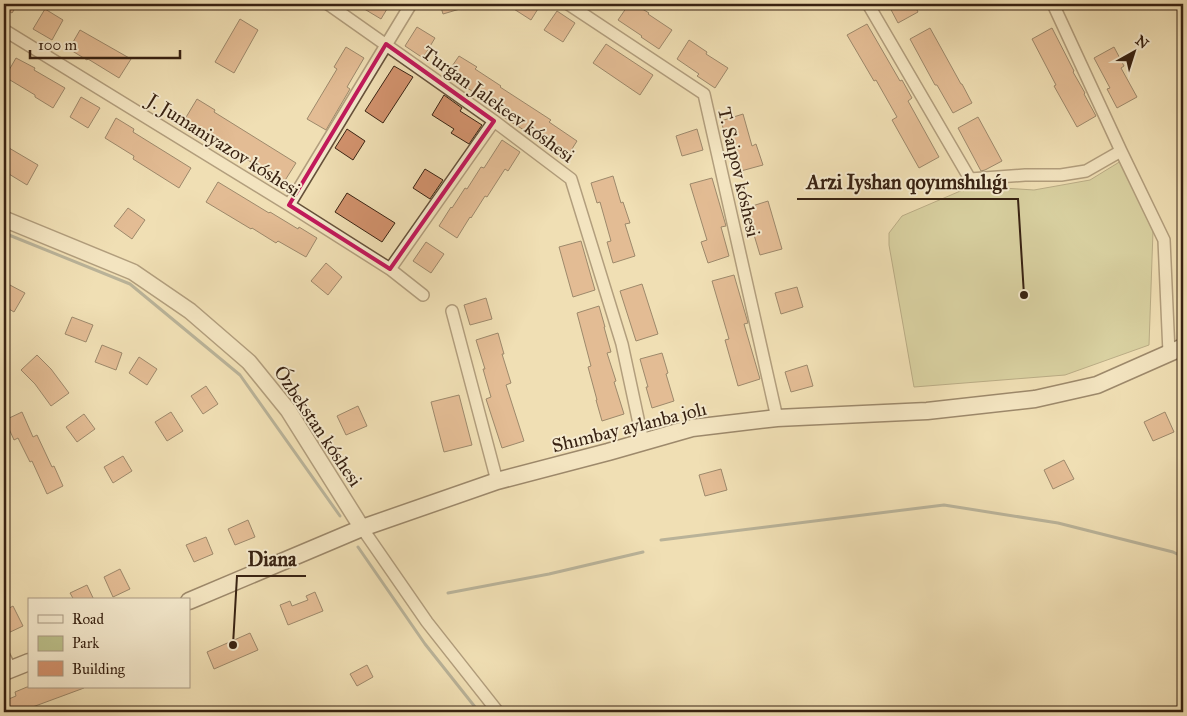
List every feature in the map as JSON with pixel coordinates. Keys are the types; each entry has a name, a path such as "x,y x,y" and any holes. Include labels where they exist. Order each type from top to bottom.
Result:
{"main road":[{"name":"Shımbay aylanba jolı","path":"190,600 362,528 497,481 599,455 692,428 777,418 928,411 1035,399 1097,385 1176,350"},
{"path":"6,666 28,662"}],"street":[{"name":"Turǵan Jalekeev kóshesi","path":"328,4 494,120 571,179 622,344 643,442"},
{"path":"289,205 410,4"},
{"name":"T. Saipov kóshesi","path":"568,4 704,94 777,418"},
{"path":"868,4 970,179 1025,175 1060,175 1086,171 1121,151"},
{"path":"1053,4 1164,240 1176,350"},
{"name":"J. Jumaniyazov kóshesi","path":"4,30 289,205 390,270 423,295"},
{"path":"390,270 494,120"},
{"name":"Ózbekstan kóshesi","path":"4,219 133,272 190,310 249,362 288,410 362,528"},
{"path":"452,311 497,481"},
{"path":"362,528 427,622 498,712"}],"highlighted area":[{"path":"386,44 494,121 390,269 289,205"}],"green space":[{"path":"1121,161 1153,231 1149,345 1065,375 914,387 889,245 889,233 902,216 972,186 1034,190 1090,180"}],"building":[{"path":"4,4 18,4 12,13 4,8"},
{"path":"356,4 390,4 381,19"},
{"path":"440,4 470,4 470,6 443,14"},
{"path":"506,4 541,4 531,20"},
{"path":"629,4 634,4 649,13 672,30 659,49 618,20"},
{"path":"888,4 914,4 918,12 898,23"},
{"path":"45,9 63,20 52,40 33,29"},
{"path":"557,11 575,23 563,42 544,30"},
{"path":"240,19 258,30 234,73 215,62"},
{"path":"867,24 912,98 908,101 939,157 919,168 892,120 897,117 847,35"},
{"path":"417,27 435,38 423,58 405,46"},
{"path":"930,28 972,103 953,113 910,39"},
{"path":"1052,28 1096,116 1077,127 1054,86 1056,85 1032,39"},
{"path":"80,30 131,59 119,78 69,49"},
{"path":"689,40 728,68 715,88 677,59"},
{"path":"606,44 653,75 640,95 593,63"},
{"path":"346,47 364,58 347,87 350,89 326,130 307,119 337,69 334,67"},
{"path":"1114,47 1124,66 1121,68 1137,97 1117,108 1107,89 1110,88 1094,58"},
{"path":"459,56 477,67 475,69 500,87 551,120 549,122 577,141 565,160 547,148 549,146 471,94 472,91 446,75"},
{"path":"16,58 65,88 53,108 5,77"},
{"path":"394,66 413,77 383,123 365,111"},
{"path":"444,95 462,108 460,111 482,125 469,144 451,133 454,129 432,115"},
{"path":"81,97 100,108 88,128 70,117"},
{"path":"197,99 215,110 214,112 296,163 284,182 213,139 214,137 185,119"},
{"path":"743,114 752,146 756,144 763,165 741,171 731,140 727,141 721,121"},
{"path":"978,117 1002,161 981,171 958,128"},
{"path":"116,118 134,129 133,132 191,168 179,188 133,159 134,156 105,138"},
{"path":"347,129 365,141 353,160 335,148"},
{"path":"697,129 703,150 682,156 676,136"},
{"path":"502,140 520,152 508,171 505,169 487,197 485,196 457,238 439,226 481,167 484,168"},
{"path":"4,145 38,165 27,185 4,171"},
{"path":"425,169 443,180 430,199 413,188"},
{"path":"613,176 621,203 623,202 630,223 625,224 635,256 613,263 607,242 611,241 600,202 597,203 591,183"},
{"path":"712,178 726,226 721,227 729,256 708,263 701,242 707,240 690,184"},
{"path":"218,182 269,213 317,238 306,257 278,241 276,243 206,202"},
{"path":"347,193 395,223 382,242 335,212"},
{"path":"768,201 782,249 760,255 746,208"},
{"path":"128,208 145,220 132,239 114,226"},
{"path":"581,241 595,290 573,297 559,247"},
{"path":"426,242 444,254 431,273 413,261"},
{"path":"326,263 342,277 328,295 311,281"},
{"path":"734,275 748,323 744,324 760,379 738,386 725,340 729,339 712,281"},
{"path":"8,284 25,293 14,312 4,306 4,293"},
{"path":"642,284 658,334 636,341 620,291"},
{"path":"797,287 803,307 781,314 775,293"},
{"path":"486,298 492,319 470,325 464,305"},
{"path":"599,306 611,352 607,353 624,414 602,421 588,367 591,366 577,313"},
{"path":"72,317 93,325 86,342 65,334"},
{"path":"498,333 511,383 506,385 524,441 502,448 486,399 491,397 476,340"},
{"path":"102,345 122,353 116,370 95,362"},
{"path":"662,353 674,401 652,408 640,359"},
{"path":"37,355 51,369 69,393 51,406 35,384 21,370"},
{"path":"139,357 157,369 147,385 129,373"},
{"path":"807,365 813,386 791,392 785,372"},
{"path":"206,386 218,404 203,414 191,396"},
{"path":"459,395 472,445 444,452 431,402"},
{"path":"358,406 367,426 346,435 337,416"},
{"path":"22,412 33,437 37,435 63,486 47,494 32,461 30,462 18,438 14,440 5,420"},
{"path":"171,412 183,431 167,441 155,422"},
{"path":"1165,412 1174,432 1153,441 1144,422"},
{"path":"84,414 95,429 77,442 66,427"},
{"path":"123,456 132,471 113,483 104,467"},
{"path":"1064,460 1074,479 1053,489 1044,470"},
{"path":"721,469 727,490 705,496 699,475"},
{"path":"248,520 255,537 235,545 228,529"},
{"path":"206,537 213,554 194,562 186,545"},
{"path":"120,569 130,589 113,597 104,577"},
{"path":"87,585 93,598 73,598 70,593"},
{"path":"315,592 323,611 288,625 280,605 290,601 292,606 308,600 306,596"},
{"path":"13,606 23,626 6,634 4,629 4,611"},
{"path":"250,633 258,650 214,669 207,652"},
{"path":"367,665 373,677 357,686 350,674"},
{"path":"27,687 84,688 19,712 4,712 4,701 16,696 15,692"}],"waterway":[{"path":"4,233 130,284 240,375 340,516"},
{"path":"661,540 944,505 1058,523 1173,552 1183,557"},
{"path":"358,547 425,644 479,712"},
{"path":"448,593 549,574 643,552"}],"place":[{"name":"Arzi Iyshan qoyımshılıǵı","path":"1024,295"},
{"name":"Diana","path":"233,645"}]}
